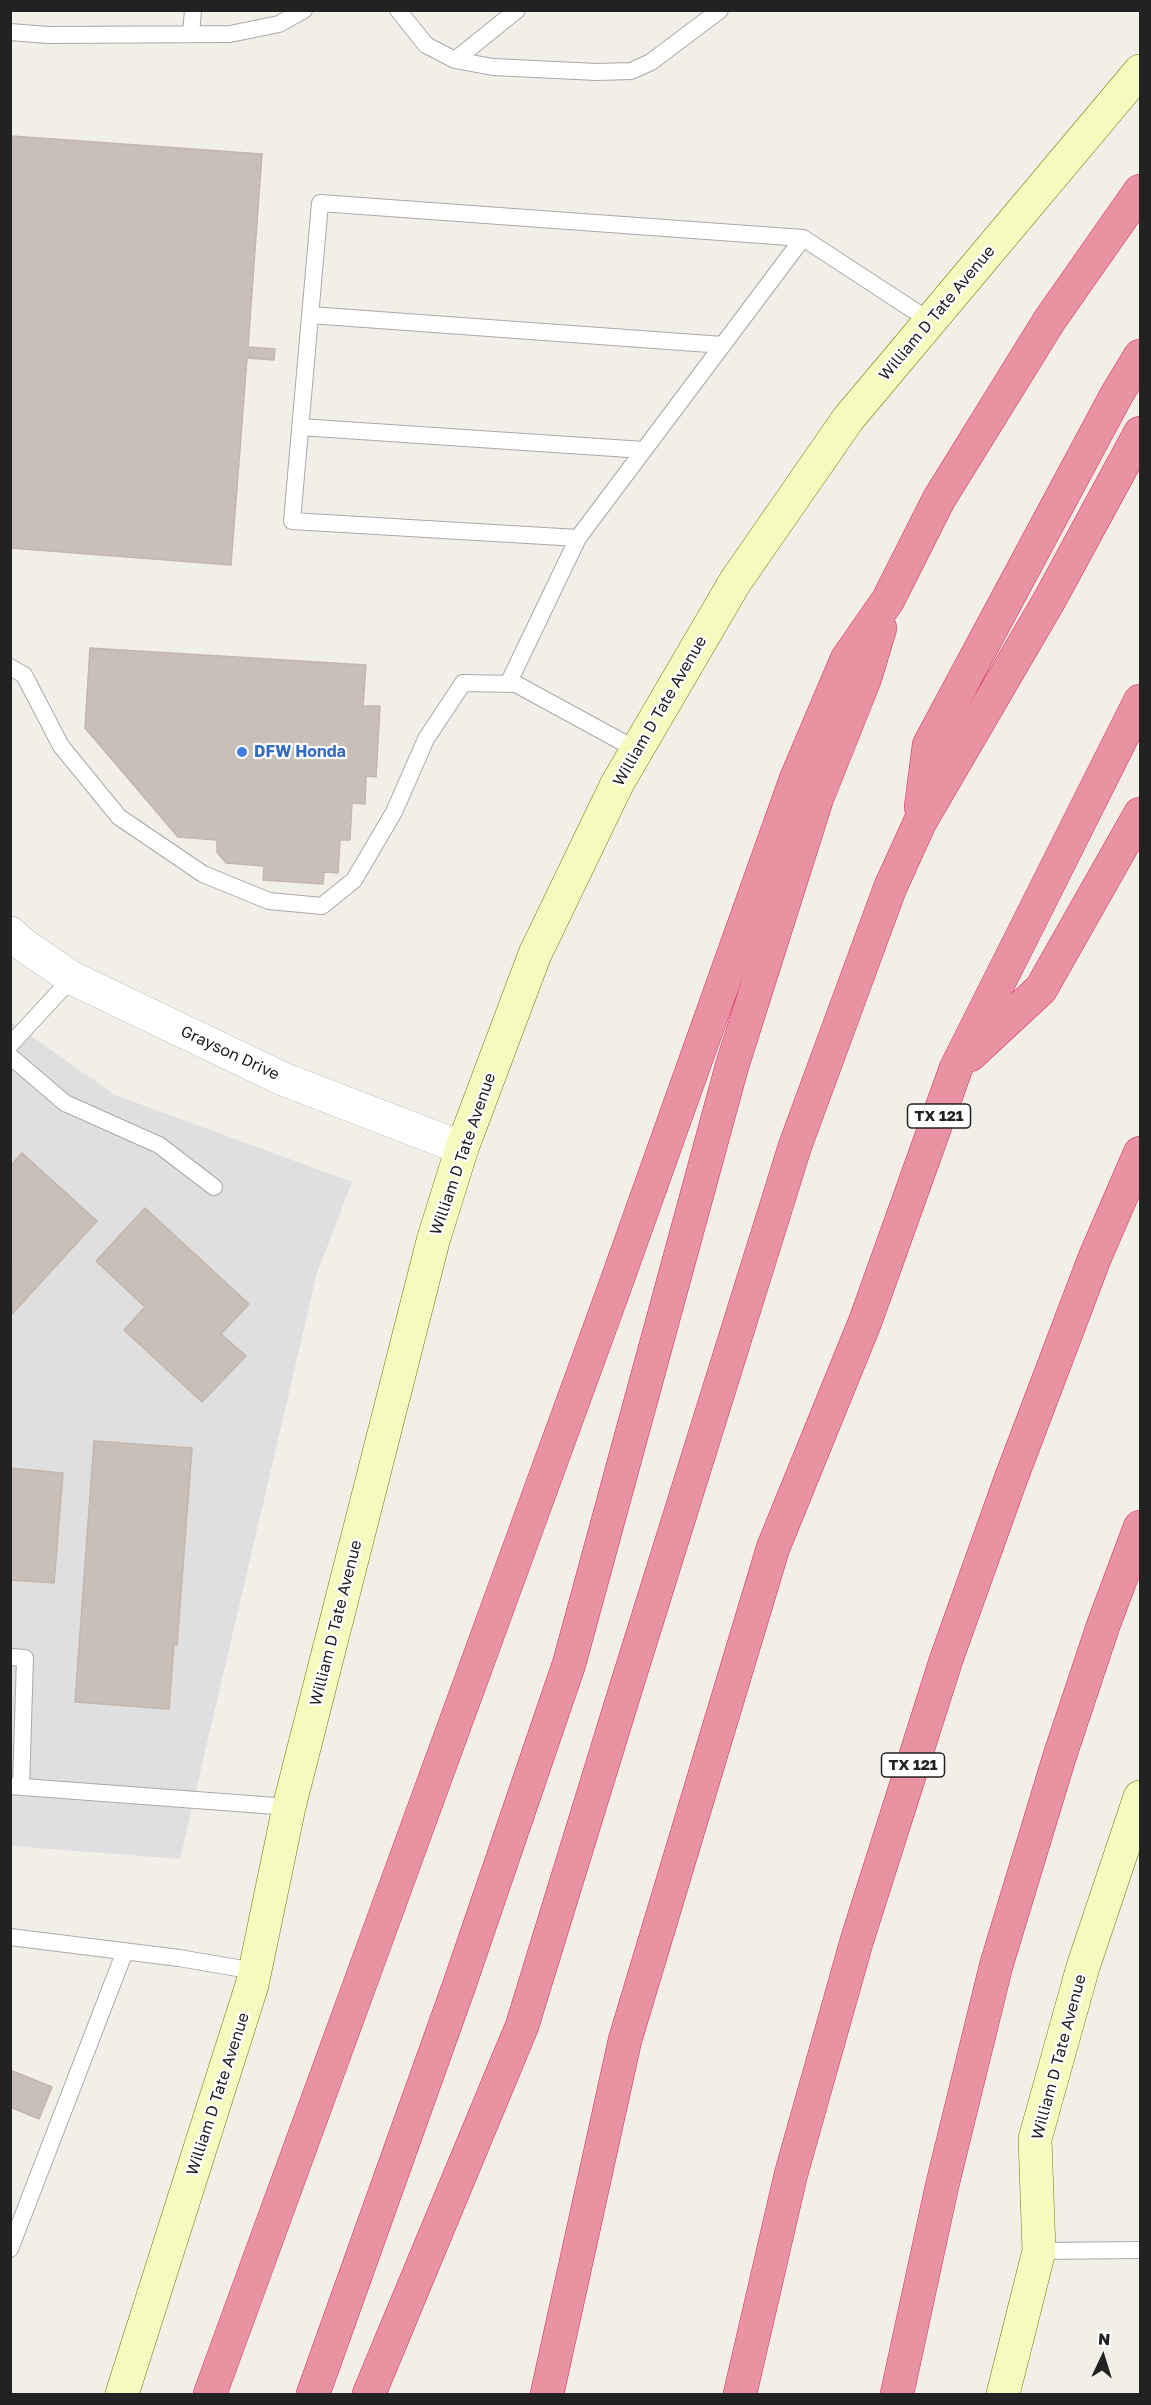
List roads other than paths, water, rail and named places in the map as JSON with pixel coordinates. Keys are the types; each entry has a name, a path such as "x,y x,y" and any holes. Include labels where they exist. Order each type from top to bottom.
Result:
{"highway":[{"path":"210,2394 610,1300 796,779 847,659 888,600 939,499 1049,321 1140,191"},
{"path":"920,822 929,745 1117,394 1140,356"},
{"path":"369,2394 522,2026 795,1146 890,888 920,822 1050,599 1140,433"},
{"path":"313,2394 460,1983 569,1664 732,1066 817,798 865,678 888,600"},
{"name":"TX 121","path":"547,2394 626,2040 773,1548 865,1322 956,1068 1140,701"},
{"path":"956,1068 1041,989 1140,814"},
{"name":"TX 121","path":"740,2394 790,2174 857,1940 946,1660 1010,1481 1091,1269 1140,1153"},
{"path":"897,2394 942,2186 996,1966 1060,1755 1103,1626 1140,1527"}],"main road":[{"name":"William D Tate Avenue","path":"122,2394 255,1971 289,1807 433,1240 462,1148 535,954 617,783 735,582 848,419 1140,71"},
{"name":"William D Tate Avenue","path":"1003,2394 1039,2251 1035,2139 1083,1966 1140,1797"}],"street":[{"name":"Grayson Drive","path":"10,933 72,978 283,1079 462,1148"}],"lane":[{"path":"191,34 193,10"},
{"path":"10,32 48,35 230,34 279,24 304,10"},
{"path":"398,10 426,45 454,60 493,68 597,72 632,71 651,62 720,10"},
{"path":"454,60 518,10"},
{"path":"578,538 292,521 320,203 803,238 930,321"},
{"path":"508,684 578,538 803,238"},
{"path":"310,315 723,345"},
{"path":"300,427 644,450"},
{"path":"10,667 24,675 61,746 119,817 203,874 269,901 322,906 354,880 394,812 426,740 463,682 516,684 637,750"},
{"path":"10,1045 72,978"},
{"path":"10,1056 65,1103 159,1145 214,1187"},
{"path":"10,1657 25,1658 16,1786 289,1807"},
{"path":"10,1937 125,1951 255,1971"},
{"path":"10,2249 125,1951"},
{"path":"1039,2251 1140,2250"}],"place":[{"name":"DFW Honda","path":"242,752"}]}
